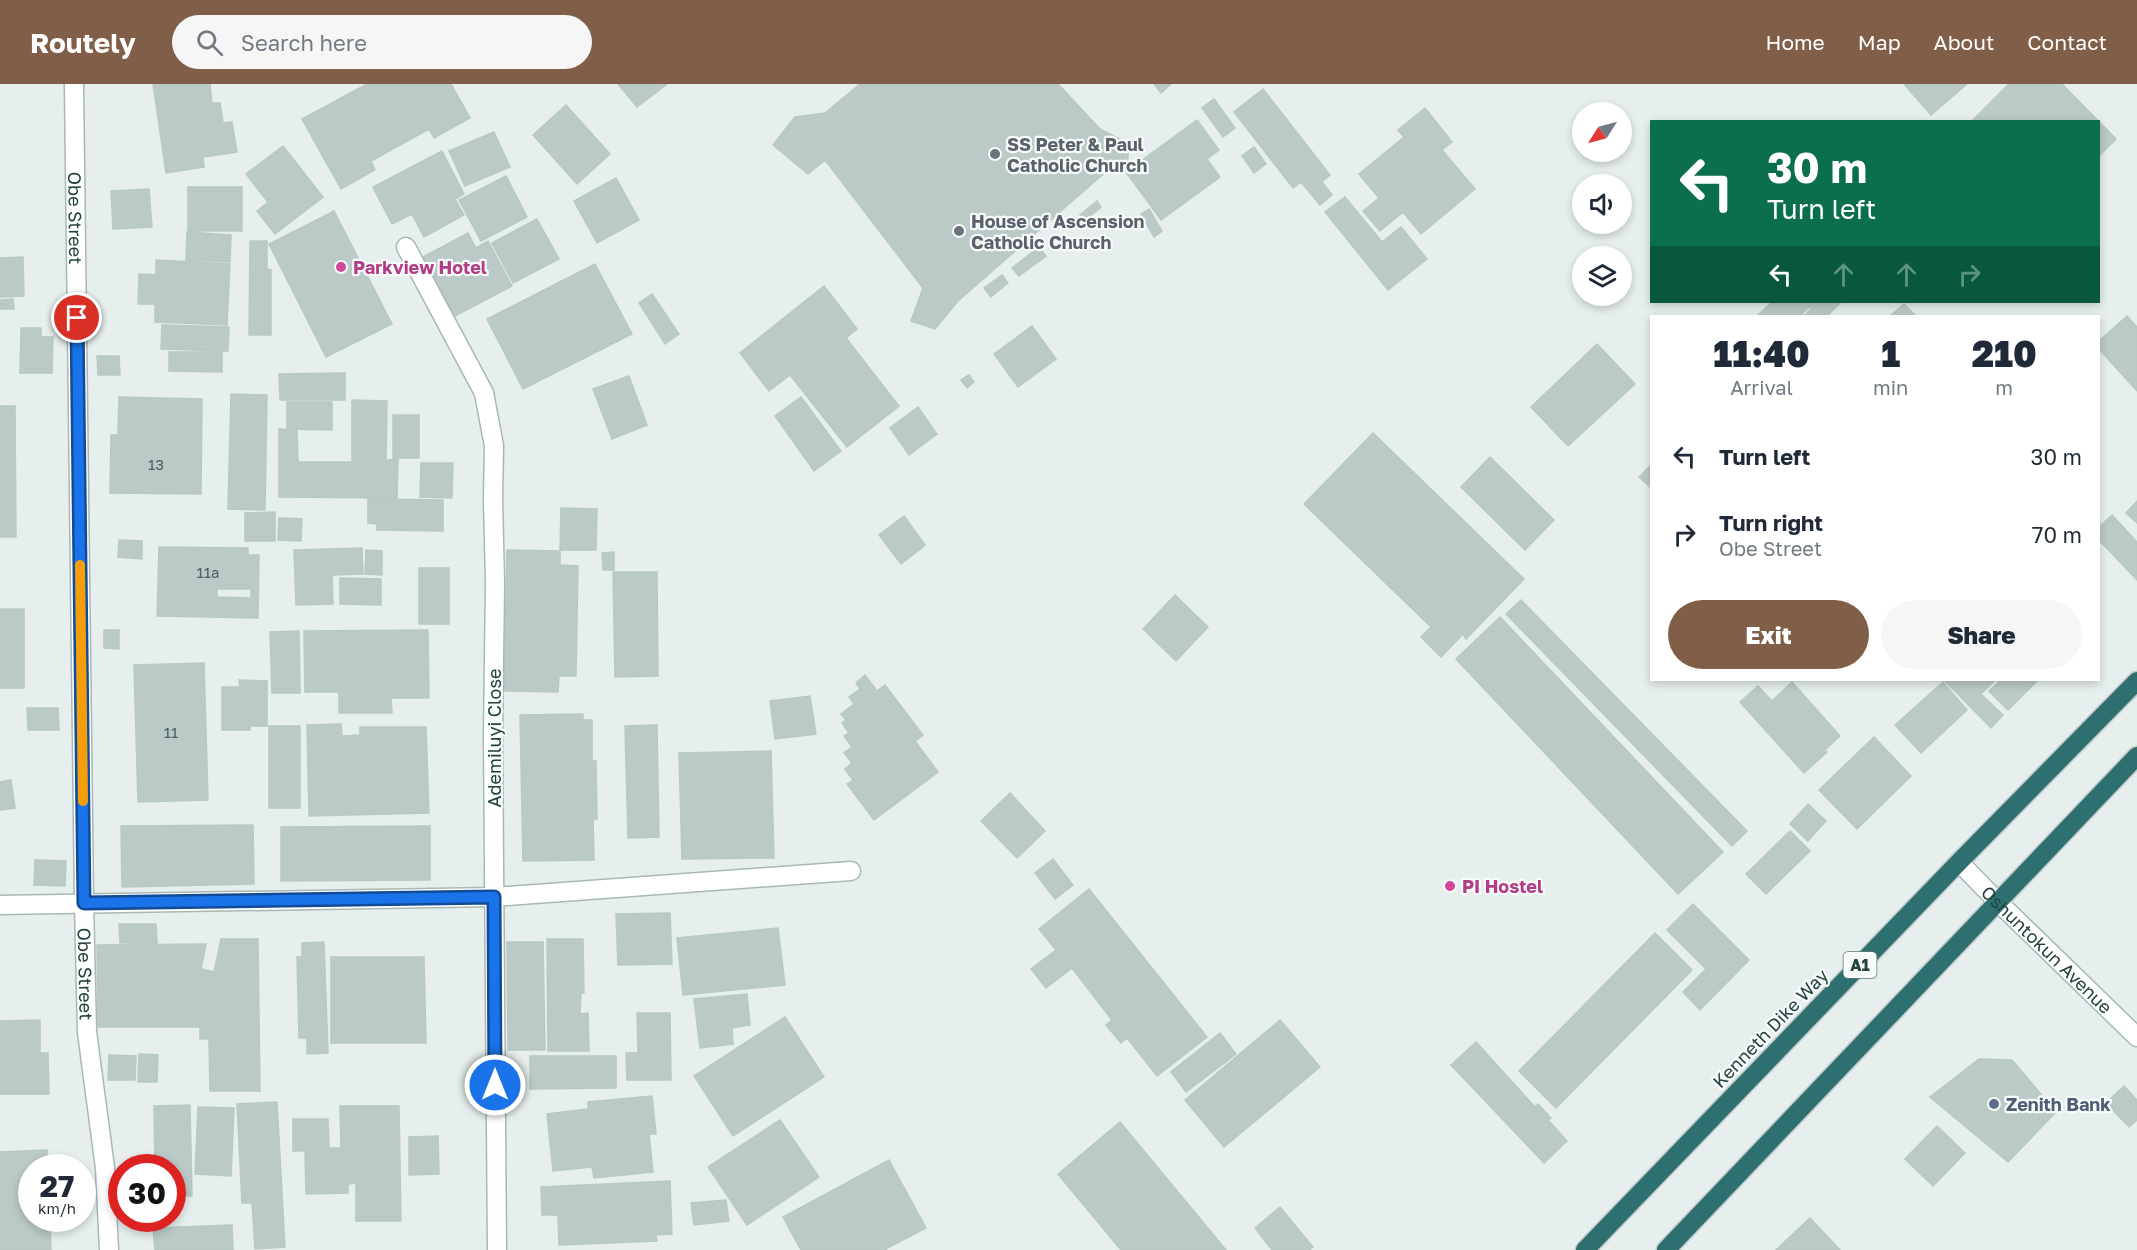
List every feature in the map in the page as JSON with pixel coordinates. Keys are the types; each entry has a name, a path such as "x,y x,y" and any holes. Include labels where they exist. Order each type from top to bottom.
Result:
{"highway":[{"name":"Kenneth Dike Way","path":"1585,1250 2137,681"},
{"path":"1666,1250 2137,756"}],"street":[{"name":"Obe Street","path":"74,84 87,1032 105,1168 109,1250"},
{"name":"Ademiluyi Close","path":"406,247 484,393 494,446 497,1250"},
{"name":"Oshuntokun Avenue","path":"1959,862 1997,902 2137,1036"},
{"path":"0,905 494,897 851,871"}],"building":[{"path":"153,84 210,84 212,103 220,103 223,123 232,122 237,152 203,157 204,167 166,173"},
{"path":"367,84 451,84 470,118 434,138 429,129 371,161 375,170 341,189 302,119"},
{"path":"618,84 667,84 637,107"},
{"name":"House of Ascension Catholic Church","path":"860,84 1058,84 1100,129 1129,144 1127,168 1109,169 958,301 935,329 911,321 923,288 825,160 808,174 773,145 795,117 825,113"},
{"path":"1154,84 1171,84 1161,93"},
{"path":"1904,84 1967,84 1931,115"},
{"path":"2009,84 2062,84 2097,120 1973,120"},
{"path":"1263,89 1330,175 1322,182 1332,195 1320,205 1301,182 1293,188 1234,112"},
{"path":"1214,99 1235,128 1223,137 1202,108"},
{"path":"566,105 610,154 577,184 533,135"},
{"path":"1425,108 1452,142 1442,150 1475,189 1421,234 1403,212 1380,231 1363,211 1379,198 1359,174 1404,137 1398,130"},
{"path":"1197,120 1219,150 1207,159 1220,177 1161,220 1126,172"},
{"path":"2100,123 2116,139 2100,155"},
{"path":"494,132 510,167 465,186 449,151"},
{"path":"283,146 323,197 275,234 257,211 268,202 246,174"},
{"path":"1254,147 1266,164 1254,173 1242,156"},
{"path":"442,151 464,194 455,199 464,215 424,237 412,214 392,224 373,187"},
{"path":"506,176 527,217 481,241 459,200"},
{"path":"616,178 639,220 597,243 574,201"},
{"path":"188,187 242,187 242,231 188,231"},
{"path":"149,189 152,227 113,229 111,191"},
{"path":"1345,197 1382,242 1401,227 1427,259 1388,290 1325,212"},
{"path":"1097,201 1101,207 1084,221 1080,215"},
{"path":"1149,209 1162,231 1154,237 1141,214"},
{"path":"334,211 392,324 326,357 269,244"},
{"path":"537,219 559,259 513,283 492,243"},
{"path":"187,232 231,235 230,262 186,260"},
{"path":"468,233 476,248 488,241 512,286 455,316 423,257"},
{"path":"250,241 267,241 267,269 271,270 271,335 249,335"},
{"path":"1039,247 1046,256 1019,276 1012,268"},
{"path":"23,257 24,296 0,297 0,258"},
{"path":"156,260 230,264 227,325 155,322 155,304 138,304 139,274 156,275"},
{"path":"595,264 632,334 523,389 487,319"},
{"path":"1002,275 1008,283 991,297 984,288"},
{"path":"824,286 857,329 846,338 899,406 847,447 790,375 769,391 740,353"},
{"path":"652,294 679,334 665,344 639,303"},
{"path":"13,299 14,309 0,309 0,300"},
{"path":"1771,303 1840,303 1828,315 1805,315 1811,309 1809,307 1801,315 1758,315"},
{"path":"1904,304 1915,315 1891,315"},
{"path":"2127,316 2137,327 2137,391 2100,350 2100,340"},
{"path":"162,325 229,327 228,351 161,349"},
{"path":"1032,326 1056,359 1018,387 994,354"},
{"path":"21,328 41,328 41,337 53,337 52,373 20,373"},
{"path":"1597,344 1635,384 1568,446 1531,407"},
{"path":"169,352 222,352 222,372 169,371"},
{"path":"97,356 119,356 120,375 98,375"},
{"path":"345,373 345,400 280,400 279,374"},
{"path":"969,375 974,382 967,388 961,380"},
{"path":"629,376 647,425 612,439 593,389"},
{"path":"231,394 267,395 265,510 228,509"},
{"path":"119,397 202,399 201,494 110,493 111,435 118,435"},
{"path":"801,397 841,451 814,471 775,416"},
{"path":"352,400 387,401 386,460 398,459 397,498 279,497 279,429 297,430 298,462 352,462"},
{"path":"287,402 332,402 332,430 287,429"},
{"path":"0,406 15,406 16,537 0,537"},
{"path":"918,407 937,434 909,455 890,428"},
{"path":"393,415 419,415 419,458 393,458"},
{"path":"1373,433 1524,579 1466,639 1463,634 1441,657 1421,637 1431,627 1304,504"},
{"path":"1490,457 1554,520 1525,550 1461,487"},
{"path":"421,463 453,463 452,498 420,497"},
{"path":"1650,466 1650,487 1639,477"},
{"path":"368,499 443,500 443,531 377,530 377,524 368,523"},
{"path":"2137,501 2137,523 2126,513"},
{"path":"561,508 597,509 596,550 560,550"},
{"path":"275,512 275,541 245,541 245,513"},
{"path":"2112,515 2137,542 2137,580 2100,541 2100,526"},
{"path":"904,516 925,545 901,564 879,535"},
{"path":"279,518 302,519 301,541 278,540"},
{"path":"119,540 142,541 142,559 118,557"},
{"path":"159,547 248,548 248,555 259,555 258,618 157,616","holes":["217,589 251,589 251,598 217,597"]},
{"path":"362,548 363,574 332,575 333,604 296,605 294,550"},
{"path":"366,550 382,551 382,575 365,574"},
{"path":"507,550 560,551 560,565 578,566 576,676 559,676 558,692 504,691"},
{"path":"614,552 614,570 603,570 602,553"},
{"path":"419,568 449,568 449,624 419,624"},
{"path":"613,572 657,572 658,676 615,677"},
{"path":"340,578 381,579 381,605 340,604"},
{"path":"1175,595 1208,627 1176,661 1143,629"},
{"path":"1521,600 1747,831 1732,846 1506,614"},
{"path":"0,609 24,609 24,688 0,688"},
{"path":"1500,617 1723,852 1678,894 1456,659"},
{"path":"104,630 119,630 119,649 104,648"},
{"path":"428,630 429,698 391,698 392,713 339,713 339,692 305,692 304,631"},
{"path":"299,631 300,693 272,693 270,632"},
{"path":"204,663 208,800 138,802 134,665"},
{"path":"865,675 877,691 885,685 923,735 915,741 938,772 874,820 847,784 853,780 845,769 852,763 844,753 852,747 844,736 849,733 842,723 846,720 841,714 854,704 849,697 860,689 856,683"},
{"path":"239,680 267,681 267,726 250,726 250,730 222,730 222,687 240,687"},
{"path":"1945,681 1994,681 1981,694 2003,715 1991,728"},
{"path":"2000,681 2037,681 2008,710 1989,691"},
{"path":"1792,682 1840,736 1825,750 1827,752 1804,773 1740,702 1758,686 1772,701"},
{"path":"1943,682 1967,710 1921,753 1895,725"},
{"path":"810,696 816,734 775,739 770,701"},
{"path":"27,708 58,708 59,730 28,730"},
{"path":"583,714 583,720 592,720 592,761 596,761 597,819 593,819 594,860 523,861 520,715"},
{"path":"341,724 342,736 360,735 360,727 426,727 429,813 309,816 307,725"},
{"path":"657,725 659,837 628,838 625,726"},
{"path":"269,726 300,726 300,808 269,808"},
{"path":"1874,737 1911,776 1857,829 1819,790"},
{"path":"771,751 774,858 682,859 679,753"},
{"path":"11,780 15,808 0,810 0,782"},
{"path":"1010,793 1045,831 1017,858 981,821"},
{"path":"1808,804 1826,821 1808,841 1790,824"},
{"path":"253,825 254,884 122,887 121,826"},
{"path":"430,826 430,880 281,881 281,827"},
{"path":"1790,831 1810,851 1766,894 1746,874"},
{"path":"1053,859 1073,885 1055,899 1035,873"},
{"path":"35,860 66,861 65,886 34,885"},
{"path":"1089,889 1207,1037 1157,1076 1127,1038 1121,1043 1106,1025 1112,1020 1072,968 1046,988 1031,969 1056,950 1039,929"},
{"path":"1693,904 1749,960 1700,1010 1683,992 1706,969 1667,930"},
{"path":"670,913 672,964 618,965 616,914"},
{"path":"119,924 156,924 157,943 120,943"},
{"path":"778,928 785,985 683,995 677,938"},
{"path":"1655,933 1692,970 1556,1108 1519,1071"},
{"path":"221,939 258,939 260,1091 210,1091 209,1039 200,1039 200,1027 98,1027 97,945 206,944 201,969 214,972"},
{"path":"547,939 583,939 584,993 581,993 580,1014 588,1013 589,1051 548,1051"},
{"path":"324,942 328,1053 307,1054 307,1038 299,1038 297,957 302,957 302,943"},
{"path":"507,942 543,942 545,1050 508,1050"},
{"path":"331,957 424,957 426,1043 331,1043"},
{"path":"747,994 750,1025 732,1028 733,1044 700,1048 694,999"},
{"path":"637,1013 670,1013 671,1080 627,1080 626,1053 638,1053"},
{"path":"785,1017 824,1077 733,1136 694,1076"},
{"path":"40,1020 40,1053 48,1053 49,1094 0,1094 0,1021"},
{"path":"1280,1020 1320,1067 1224,1147 1185,1100"},
{"path":"1220,1033 1236,1054 1186,1092 1171,1072"},
{"path":"1476,1042 1535,1107 1538,1104 1551,1118 1548,1120 1567,1141 1544,1163 1451,1065"},
{"path":"139,1054 158,1055 157,1082 138,1082"},
{"path":"109,1055 136,1056 135,1080 108,1080"},
{"path":"530,1056 616,1056 616,1088 530,1089"},
{"name":"Zenith Bank","path":"1979,1059 2012,1060 2056,1112 2008,1162 1930,1097"},
{"path":"2124,1086 2137,1100 2137,1120 2129,1127 2106,1103"},
{"path":"652,1096 656,1134 649,1134 653,1172 594,1178 592,1167 553,1171 547,1114 588,1109 588,1102"},
{"path":"277,1102 285,1247 255,1249 252,1203 242,1203 237,1104"},
{"path":"190,1105 192,1196 186,1196 186,1154 155,1154 154,1106"},
{"path":"340,1106 399,1106 401,1221 356,1221 356,1183 348,1184 348,1193 306,1194 305,1151 293,1151 293,1119 328,1119 329,1148 341,1148"},
{"path":"198,1107 234,1108 231,1176 195,1174"},
{"path":"780,1120 819,1177 747,1225 708,1167"},
{"path":"1120,1122 1226,1250 1121,1250 1058,1174"},
{"path":"1937,1126 1965,1153 1933,1186 1905,1159"},
{"path":"438,1136 439,1174 409,1175 409,1137"},
{"path":"47,1150 47,1154 18,1154 18,1232 50,1232 51,1250 0,1250 0,1152"},
{"path":"889,1160 926,1228 884,1250 801,1250 783,1217"},
{"path":"670,1181 672,1234 656,1235 657,1241 559,1245 558,1215 542,1215 541,1187"},
{"path":"726,1200 729,1221 694,1225 691,1203"},
{"path":"1280,1207 1313,1247 1309,1250 1272,1250 1255,1228"},
{"path":"1810,1218 1840,1250 1776,1250"},
{"path":"232,1225 233,1250 155,1250 153,1232 186,1232 186,1227"}],"slow traffic":[{"path":"80,565 83,801"}],"place":[{"name":"SS Peter & Paul Catholic Church","path":"995,154"},
{"name":"House of Ascension Catholic Church","path":"959,231"},
{"name":"Parkview Hotel","path":"341,267"},
{"name":"PI Hostel","path":"1450,886"},
{"name":"Zenith Bank","path":"1994,1104"}],"route":[{"path":"77,318 84,903 494,897 495,1085"}]}
